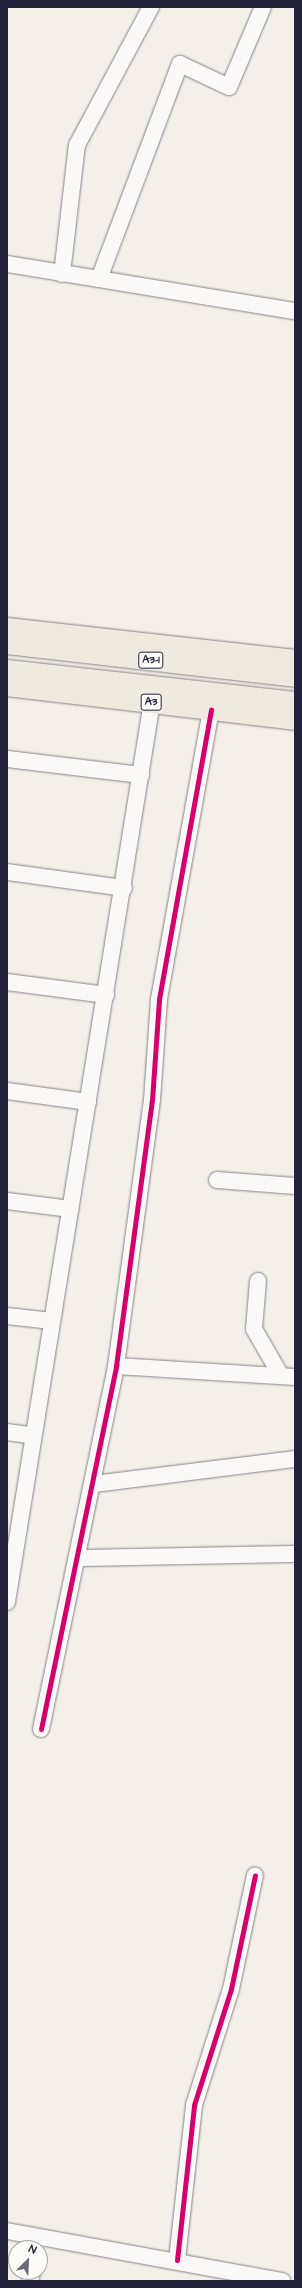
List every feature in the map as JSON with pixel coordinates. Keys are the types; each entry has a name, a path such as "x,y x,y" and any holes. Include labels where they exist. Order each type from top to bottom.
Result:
{"highway":[{"name":"A3-1","path":"7,643 295,676"},
{"name":"A3-1","path":"7,671 294,718"}],"main road":[{"path":"7,628 295,660"},
{"name":"A3","path":"7,686 210,710 294,718"}],"street":[{"path":"62,274 77,145 151,7"},
{"path":"99,279 180,64 229,87 263,7"},
{"path":"7,264 295,311"},
{"path":"7,1602 70,1209 124,888 152,702"},
{"path":"41,1729 94,1484 116,1366 152,1100 158,999 210,710"},
{"path":"7,759 140,775"},
{"path":"7,872 124,888"},
{"path":"7,982 106,995"},
{"path":"7,1091 88,1102"},
{"path":"217,1180 295,1186"},
{"path":"7,1201 70,1209"},
{"path":"258,1281 254,1329 288,1376"},
{"path":"7,1316 52,1321"},
{"path":"116,1366 288,1376"},
{"path":"7,1432 34,1436"},
{"path":"94,1484 295,1459"},
{"path":"78,1558 295,1554"},
{"path":"177,2260 194,2106 231,1989 255,1875"},
{"path":"7,2231 34,2240"},
{"path":"48,2243 177,2260 212,2275 282,2281"}],"cycle path":[{"path":"41,1729 116,1366 152,1100 159,999 211,710"},
{"path":"177,2260 194,2105 231,1989 255,1875"}]}
